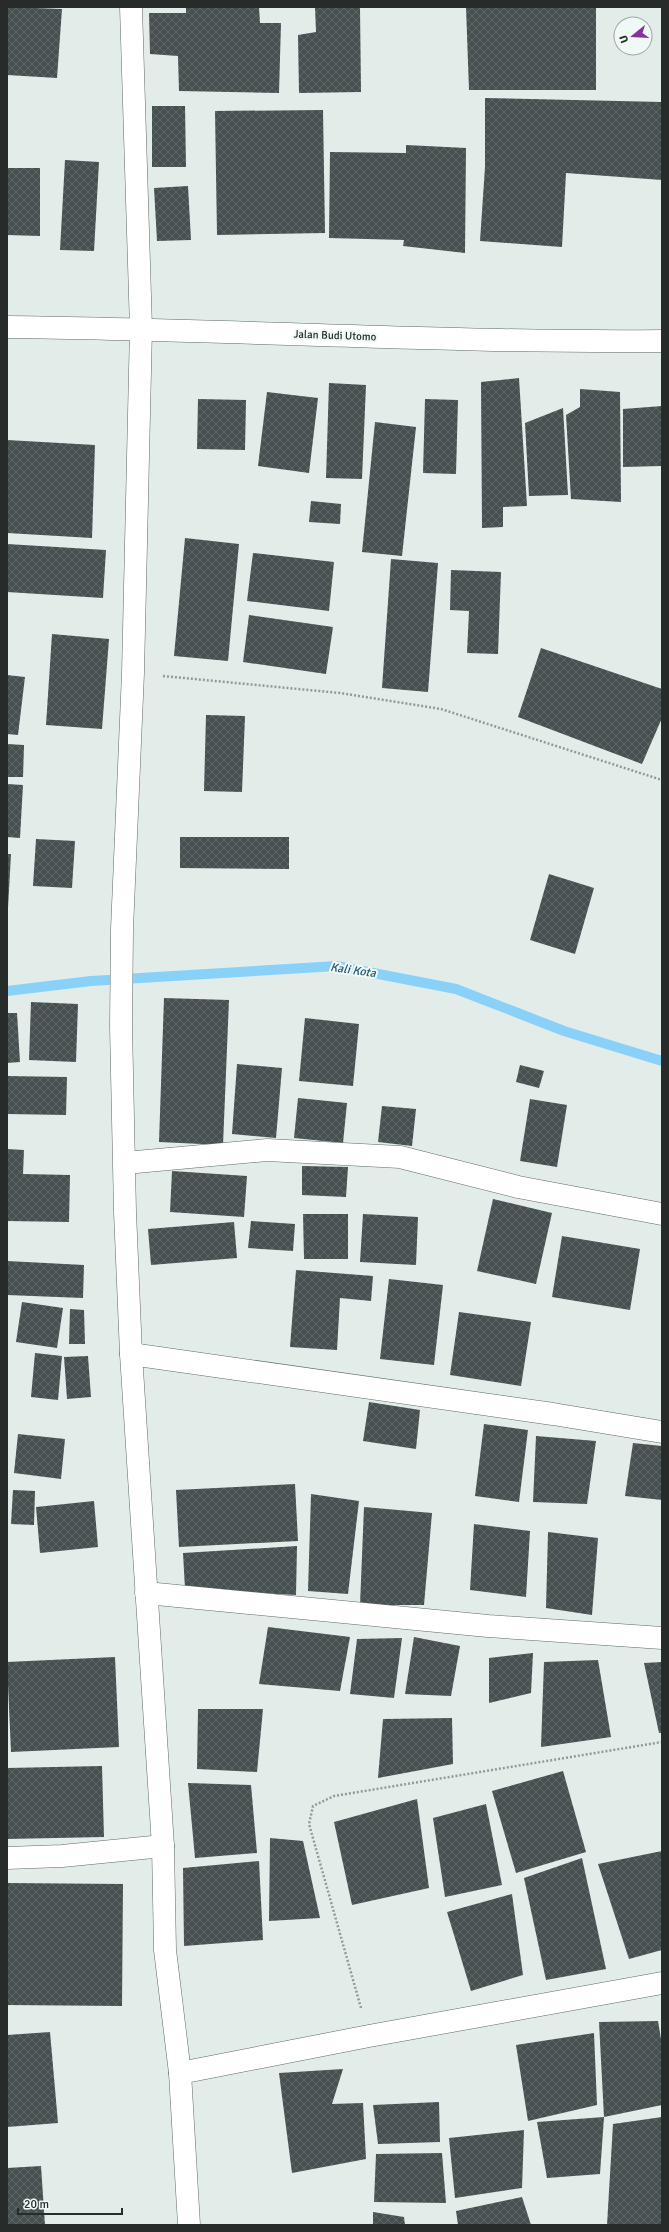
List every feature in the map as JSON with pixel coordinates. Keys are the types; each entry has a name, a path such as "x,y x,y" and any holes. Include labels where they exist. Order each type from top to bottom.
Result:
{"street":[{"path":"131,7 141,328 133,673 122,929 121,1026 131,1354 163,1846 165,1950 180,2073 189,2225"},
{"name":"Jalan Budi Utomo","path":"7,327 141,328 543,342 662,341"},
{"path":"125,1163 267,1150 400,1157 518,1187 662,1214"},
{"path":"131,1354 553,1414 662,1432"},
{"path":"146,1593 488,1626 662,1638"},
{"path":"7,1858 62,1856 163,1846"},
{"path":"180,2073 369,2036 662,1983"}],"path":[{"path":"133,673 294,688 390,700 441,709 662,780"},
{"path":"369,2036 310,1824 313,1806 334,1796 662,1742"}],"building":[{"path":"7,7 62,9 57,78 7,75"},
{"path":"186,7 259,7 260,23 281,23 279,93 179,91 178,56 150,54 149,13 186,13"},
{"path":"315,7 360,7 361,92 299,93 298,35 316,32"},
{"path":"466,7 596,7 596,90 469,90"},
{"path":"485,98 662,102 662,180 566,173 562,247 480,241 485,167"},
{"path":"152,106 185,106 186,167 152,167"},
{"path":"323,110 325,233 217,235 215,111"},
{"path":"406,145 466,148 465,253 403,246 404,240 329,238 330,152 406,153"},
{"path":"65,160 99,162 94,251 60,250"},
{"path":"7,168 40,168 40,236 7,235"},
{"path":"188,186 191,240 157,241 154,188"},
{"path":"519,378 527,506 503,507 503,527 482,528 481,382"},
{"path":"329,383 366,385 362,479 326,478"},
{"path":"580,389 620,392 621,502 571,499 566,415 580,407"},
{"path":"267,392 318,398 309,473 258,466"},
{"path":"198,399 246,400 245,450 197,449"},
{"path":"425,399 458,400 456,474 423,473"},
{"path":"662,406 662,466 623,467 623,409"},
{"path":"563,408 568,495 529,496 525,423"},
{"path":"375,422 416,427 402,556 362,552"},
{"path":"7,440 95,445 92,538 7,533"},
{"path":"311,501 341,504 340,524 309,522"},
{"path":"185,538 239,544 228,661 174,656"},
{"path":"7,544 106,550 103,598 7,592"},
{"path":"253,553 334,562 329,611 247,601"},
{"path":"391,559 438,563 428,692 382,688"},
{"path":"451,570 501,572 498,654 467,653 469,611 450,610"},
{"path":"249,615 333,627 326,674 243,662"},
{"path":"52,634 109,639 102,729 46,725"},
{"path":"541,648 662,689 662,718 642,764 518,717"},
{"path":"7,675 25,677 18,735 7,734"},
{"path":"206,715 245,716 242,792 204,791"},
{"path":"7,744 24,745 23,777 7,777"},
{"path":"7,784 23,785 20,838 7,837"},
{"path":"180,837 289,837 289,869 180,868"},
{"path":"36,839 75,841 72,888 33,886"},
{"path":"7,854 11,854 8,908 7,908"},
{"path":"549,874 594,888 575,954 530,940"},
{"path":"164,998 229,1000 223,1145 159,1142"},
{"path":"31,1002 78,1004 76,1062 29,1060"},
{"path":"7,1013 17,1013 20,1062 7,1063"},
{"path":"305,1018 359,1024 353,1086 299,1081"},
{"path":"237,1064 282,1068 276,1138 232,1134"},
{"path":"520,1065 544,1071 539,1088 516,1082"},
{"path":"7,1076 67,1077 66,1115 7,1114"},
{"path":"298,1098 347,1103 343,1143 294,1138"},
{"path":"530,1099 567,1105 557,1167 520,1161"},
{"path":"382,1106 416,1109 412,1146 378,1142"},
{"path":"7,1149 24,1150 23,1174 70,1175 69,1222 7,1221"},
{"path":"302,1166 348,1167 346,1197 302,1195"},
{"path":"172,1171 247,1176 244,1217 170,1212"},
{"path":"493,1199 552,1213 536,1284 477,1271"},
{"path":"303,1214 348,1214 348,1259 304,1259"},
{"path":"363,1214 418,1217 416,1265 360,1262"},
{"path":"251,1221 295,1224 293,1251 248,1248"},
{"path":"234,1222 237,1258 151,1265 148,1229"},
{"path":"562,1236 640,1249 630,1310 552,1297"},
{"path":"7,1261 84,1265 83,1298 7,1295"},
{"path":"296,1270 373,1276 371,1301 340,1298 337,1350 290,1347"},
{"path":"389,1279 443,1285 434,1365 380,1359"},
{"path":"22,1302 63,1308 57,1348 16,1342"},
{"path":"70,1309 84,1310 85,1344 69,1344"},
{"path":"459,1312 531,1322 521,1386 450,1375"},
{"path":"35,1353 62,1356 58,1400 31,1397"},
{"path":"88,1356 91,1397 67,1399 64,1357"},
{"path":"369,1402 420,1410 416,1449 363,1441"},
{"path":"484,1424 528,1430 519,1502 475,1496"},
{"path":"18,1434 65,1439 61,1479 14,1473"},
{"path":"536,1436 596,1441 587,1504 533,1502"},
{"path":"633,1443 662,1446 662,1500 625,1496"},
{"path":"295,1484 298,1541 179,1547 176,1490"},
{"path":"13,1490 35,1491 34,1525 11,1524"},
{"path":"311,1494 359,1501 348,1594 308,1591"},
{"path":"94,1501 98,1547 40,1553 36,1507"},
{"path":"364,1507 432,1513 424,1605 360,1605"},
{"path":"474,1524 530,1531 526,1597 470,1590"},
{"path":"548,1532 598,1538 592,1615 546,1608"},
{"path":"297,1546 296,1595 185,1589 183,1553"},
{"path":"268,1627 350,1637 340,1691 259,1684"},
{"path":"414,1637 460,1646 451,1696 405,1694"},
{"path":"402,1638 394,1698 350,1694 357,1639"},
{"path":"533,1653 531,1693 489,1703 489,1658"},
{"path":"115,1657 119,1747 11,1752 7,1662"},
{"path":"598,1660 611,1737 541,1747 544,1662"},
{"path":"662,1662 662,1733 659,1733 644,1663"},
{"path":"198,1709 263,1709 257,1772 197,1769"},
{"path":"452,1718 453,1764 378,1778 383,1719"},
{"path":"102,1766 104,1837 7,1839 7,1768"},
{"path":"563,1771 586,1852 516,1873 492,1791"},
{"path":"188,1783 251,1785 257,1853 195,1858"},
{"path":"417,1799 429,1888 352,1905 334,1822"},
{"path":"486,1804 502,1885 445,1897 433,1818"},
{"path":"270,1838 303,1841 320,1918 269,1921"},
{"path":"662,1851 662,1950 629,1959 598,1864"},
{"path":"582,1858 606,1969 546,1980 524,1878"},
{"path":"259,1861 263,1940 184,1946 183,1868"},
{"path":"7,1883 123,1884 122,2006 7,2005"},
{"path":"512,1894 523,1975 471,1991 447,1912"},
{"path":"658,2021 662,2045 662,2105 604,2117 599,2022"},
{"path":"50,2032 58,2123 7,2127 7,2035"},
{"path":"594,2033 597,2105 528,2121 516,2045"},
{"path":"343,2069 332,2104 363,2103 366,2159 292,2173 279,2073"},
{"path":"439,2102 440,2142 378,2144 373,2105"},
{"path":"604,2117 600,2174 547,2178 537,2122"},
{"path":"662,2117 662,2225 607,2225 613,2124"},
{"path":"524,2130 522,2188 455,2198 449,2138"},
{"path":"442,2153 446,2203 374,2202 376,2154"},
{"path":"41,2166 45,2225 7,2225 7,2168"},
{"path":"522,2197 531,2225 458,2225 456,2211"},
{"path":"373,2212 404,2217 405,2225 373,2225"}],"waterway":[{"name":"Kali Kota","path":"7,991 91,981 337,966 456,989 564,1031 662,1061"}]}
